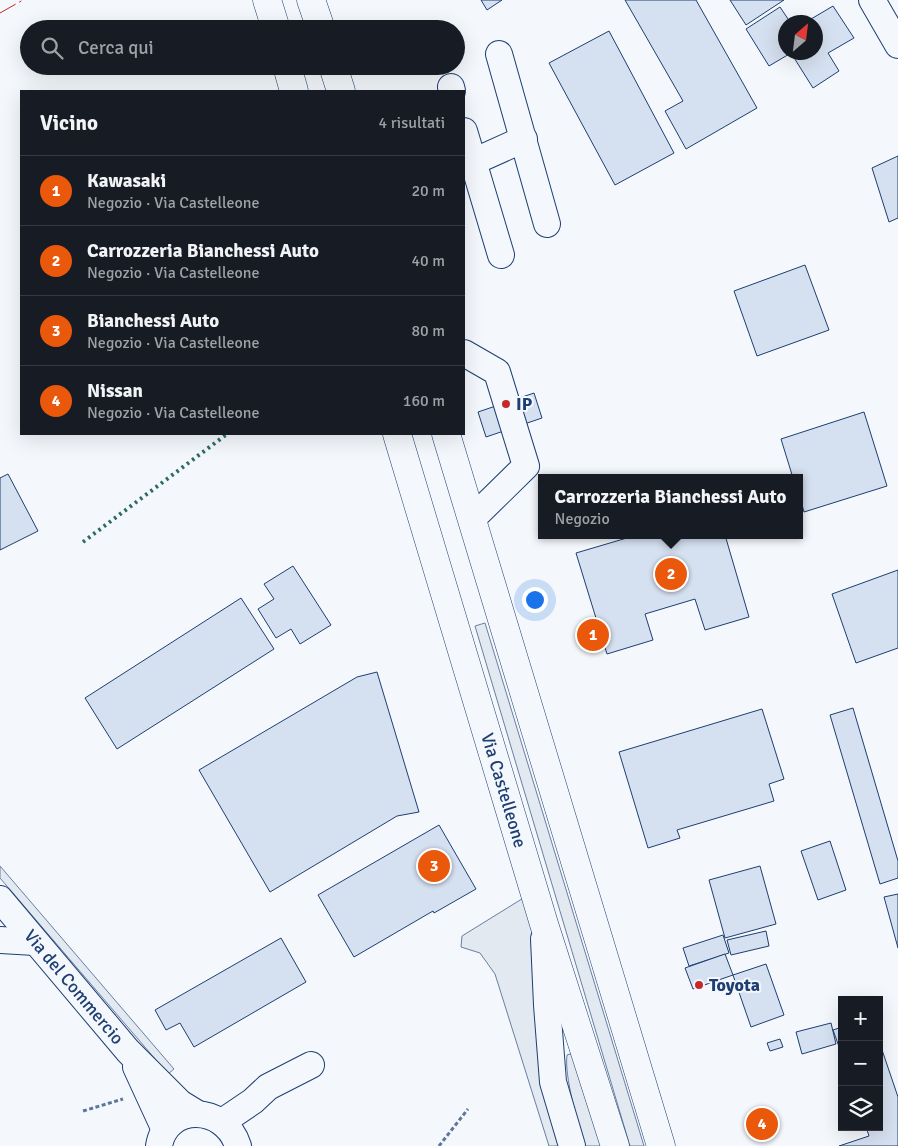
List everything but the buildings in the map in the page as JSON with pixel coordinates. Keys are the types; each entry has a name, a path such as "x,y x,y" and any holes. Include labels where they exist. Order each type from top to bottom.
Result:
{"main road":[{"path":"267,0 273,20"},
{"path":"311,0 318,20"},
{"path":"290,75 294,90"},
{"path":"336,75 341,90"},
{"name":"Via Castelleone","path":"397,435 544,924 615,1146"},
{"path":"446,435 661,1146"}],"street":[{"path":"872,0 898,44"},
{"path":"499,54 547,224"},
{"path":"465,139 468,163 501,255"},
{"path":"468,163 524,139"},
{"path":"465,354 497,372 526,466 472,519"},
{"name":"Via del Commercio","path":"0,899 128,1051 180,1102 223,1128"},
{"path":"544,924 547,1005 553,1082 572,1146"},
{"path":"0,940 35,942"},
{"name":"Via del Commercio","path":"128,1051 162,1138"},
{"path":"162,1138 174,1121 186,1116 223,1128 268,1087 311,1065"}],"path":[{"path":"438,1146 468,1109"}],"shaded area":[{"path":"485,623 644,1146 630,1146 475,626"},
{"path":"0,866 174,1069 168,1074 0,878"},
{"path":"525,897 537,934 566,1146 549,1146 495,974 480,953 461,947 462,936"},
{"path":"572,1054 602,1146 585,1146 575,1113 568,1075 567,1055"}],"hedge":[{"path":"83,542 226,435"}],"power":[{"path":"0,13 23,0"}],"place":[{"name":"IP","path":"506,404"},
{"name":"Carrozzeria Bianchessi Auto","path":"671,574"},
{"name":"Kawasaki","path":"593,635"},
{"name":"Bianchessi Auto","path":"434,866"},
{"name":"Toyota","path":"699,985"},
{"name":"Nissan","path":"762,1124"}]}
